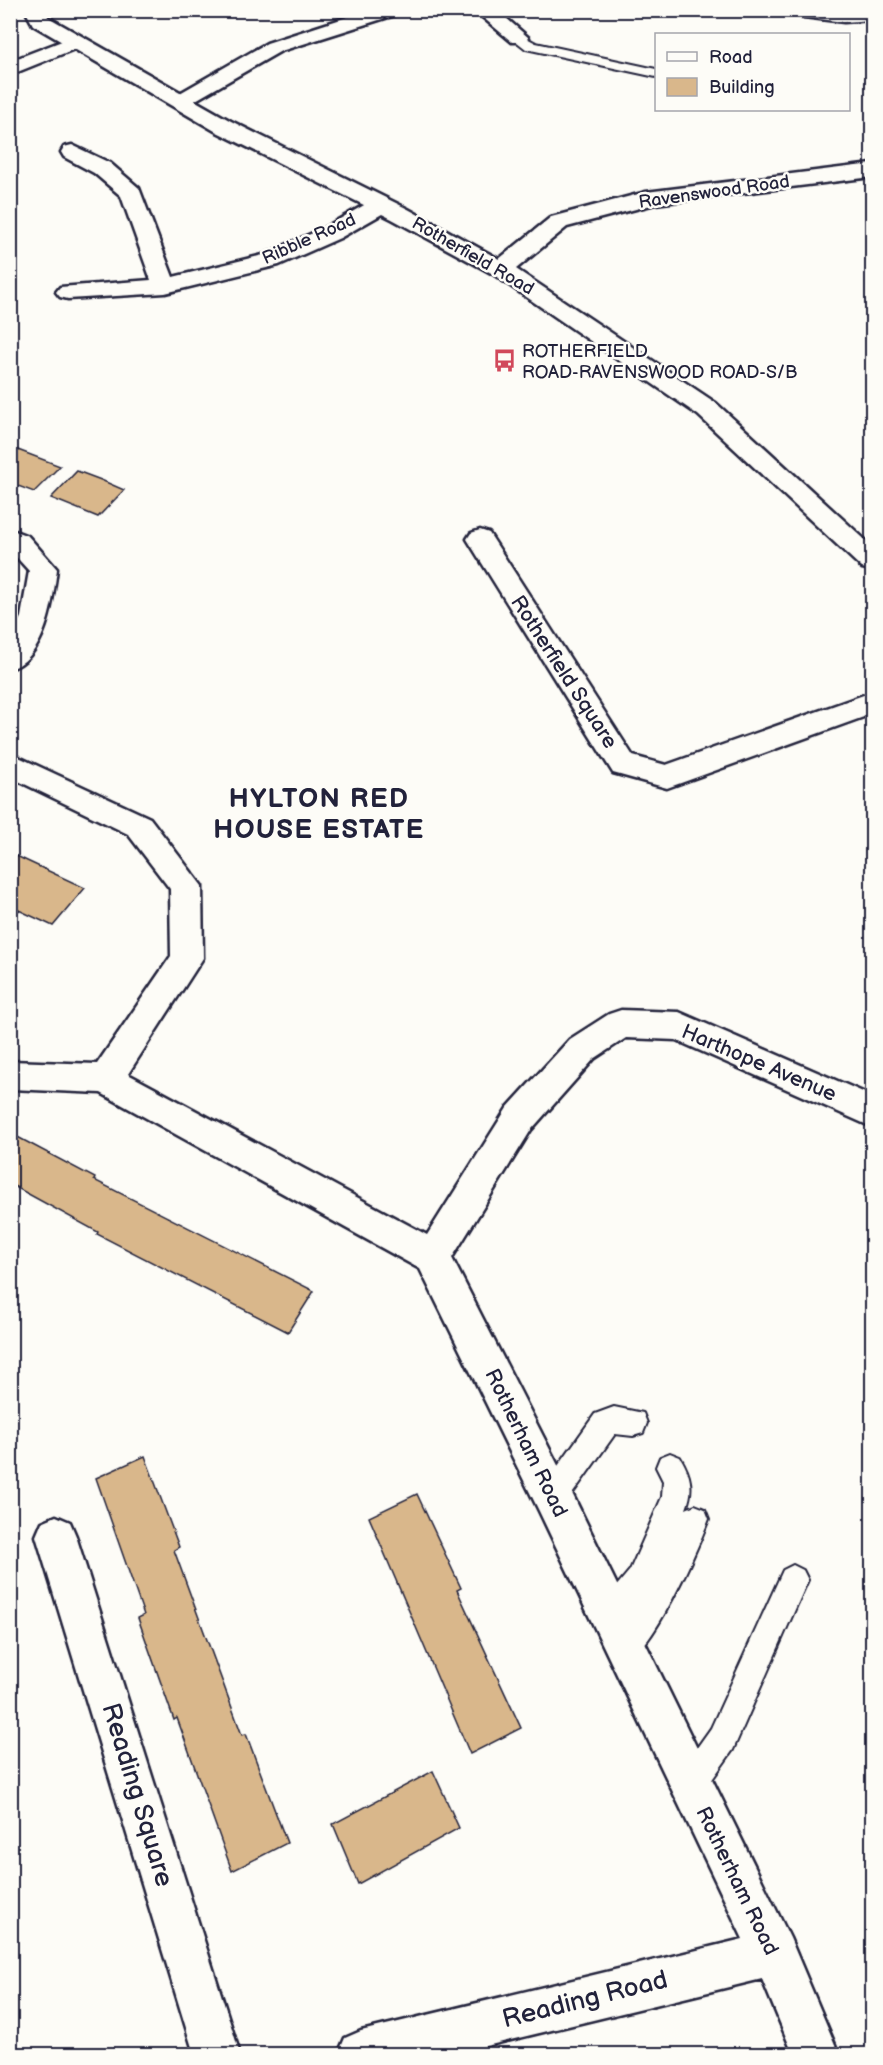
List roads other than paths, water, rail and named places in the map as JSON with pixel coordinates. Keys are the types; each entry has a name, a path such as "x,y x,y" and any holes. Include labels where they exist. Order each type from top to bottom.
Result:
{"street":[{"name":"Rotherfield Road","path":"35,10 40,21 180,101 501,269 707,409 873,561"},
{"path":"180,101 274,46 391,10"},
{"path":"484,10 519,38"},
{"path":"795,10 844,16 873,15"},
{"path":"10,69 75,42"},
{"path":"72,152 102,168 131,193 165,286"},
{"name":"Ravenswood Road","path":"501,269 559,222 654,197 873,170"},
{"name":"Ribble Road","path":"68,292 165,286 271,260 332,232 381,205"},
{"path":"10,538 19,542 43,569 39,607 25,644 10,659"},
{"name":"Rotherfield Square","path":"480,539 623,765 667,777 873,703"},
{"path":"10,764 139,826 186,886 187,958 106,1079"},
{"name":"Harthope Avenue","path":"434,1257 519,1119 582,1049 621,1024 679,1026 873,1112"},
{"path":"10,1075 106,1079 434,1257"},
{"name":"Rotherham Road","path":"434,1257 774,1954 816,2055"},
{"name":"Reading Square","path":"56,1536 217,2055"},
{"name":"Reading Road","path":"361,2055 774,1954"}],"lane":[{"path":"519,38 531,46 655,73"},
{"path":"553,1497 605,1424 614,1420 633,1423"},
{"path":"617,1633 676,1498 677,1479 669,1467"},
{"path":"617,1633 652,1606 695,1519"},
{"path":"690,1785 722,1740 793,1580"}],"place":[{"name":"ROTHERFIELD ROAD-RAVENSWOOD ROAD-S/B","path":"504,361"}],"district":[{"name":"HYLTON RED HOUSE ESTATE","path":"319,814"}]}
